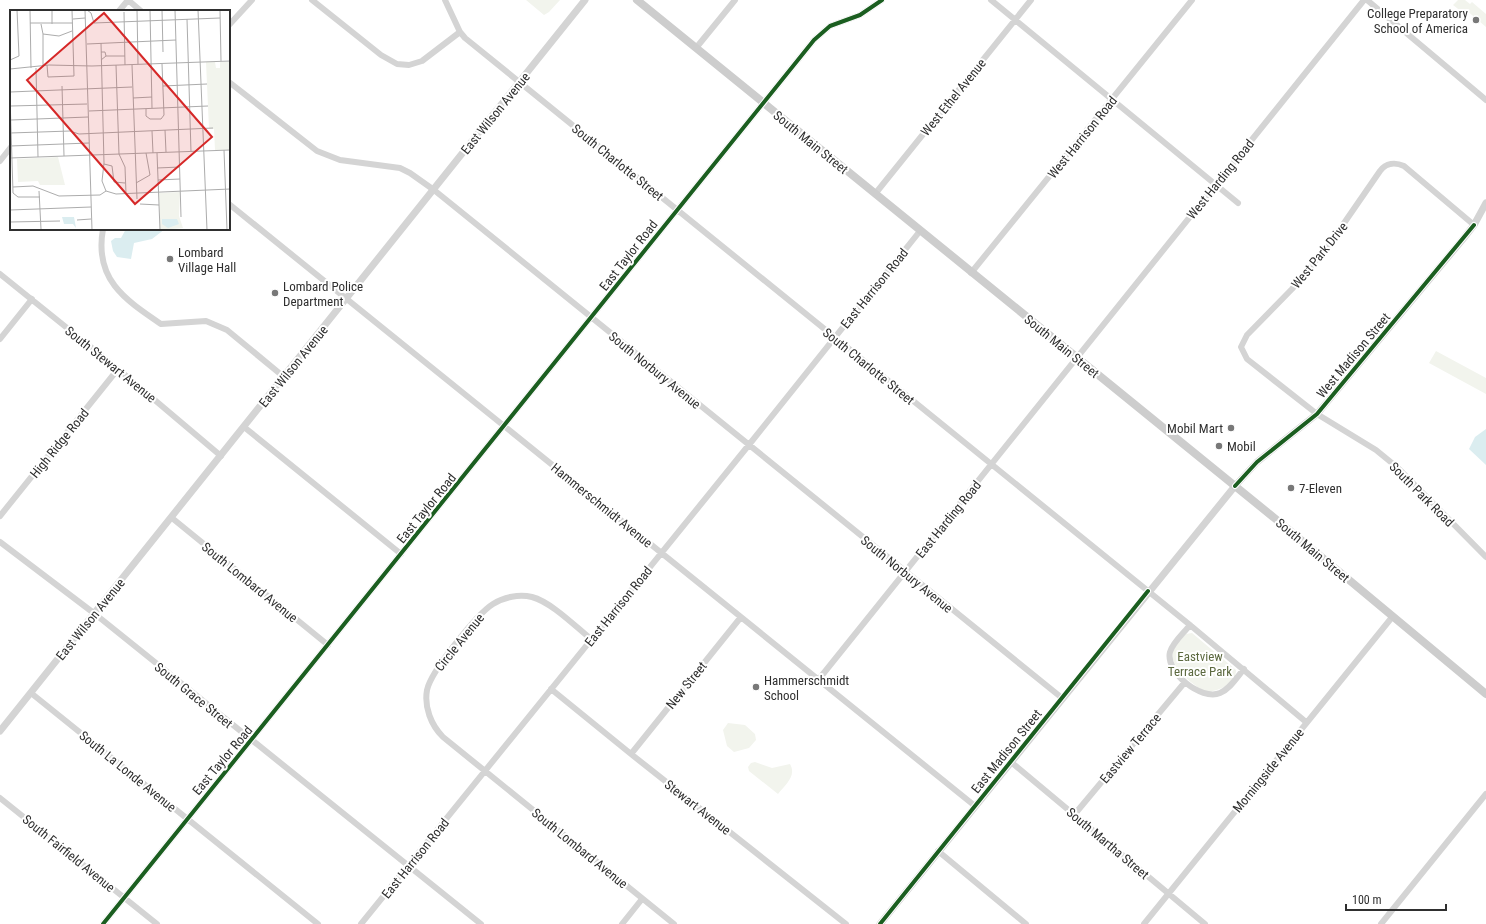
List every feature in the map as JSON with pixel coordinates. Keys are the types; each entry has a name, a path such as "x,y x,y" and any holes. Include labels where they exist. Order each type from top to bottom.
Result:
{"main road":[{"name":"South Main Street","path":"637,0 971,273 1235,486 1486,694"}],"street":[{"path":"120,10 128,0 140,10"},
{"path":"230,24 252,0"},
{"path":"312,0 387,59 402,65 415,64 422,61 460,32"},
{"name":"South Charlotte Street","path":"445,0 460,32 834,338 992,464 1244,669 1306,722"},
{"name":"East Wilson Avenue","path":"0,731 284,378 584,0"},
{"path":"696,48 735,0"},
{"name":"East Taylor Road","path":"102,924 823,31 837,22 860,15 882,0"},
{"path":"991,0 1216,183 1238,203"},
{"name":"West Ethel Avenue","path":"875,194 1031,0"},
{"name":"West Harrison Road","path":"971,273 1192,0"},
{"name":"West Harding Road","path":"1076,358 1364,0"},
{"path":"1367,0 1486,100"},
{"name":"South Norbury Avenue","path":"230,83 316,151 340,160 400,168 410,173 434,190 748,446 1062,698"},
{"path":"0,161 10,148"},
{"name":"West Park Drive","path":"1241,347 1247,335 1292,289 1327,248 1383,167 1393,163 1404,166 1474,225"},
{"name":"West Madison Street","path":"1235,486 1257,462 1317,414 1474,225 1486,203"},
{"name":"Hammerschmidt Avenue","path":"230,205 975,806"},
{"path":"103,230 100,250 103,267 112,283 123,294 161,324 206,321 217,324 227,330 284,378"},
{"name":"East Harrison Road","path":"361,924 748,446 920,230"},
{"name":"South Stewart Avenue","path":"0,274 118,369 221,456"},
{"path":"0,339 32,300"},
{"name":"South Park Road","path":"1241,347 1247,359 1317,414 1376,450 1398,468 1486,557"},
{"name":"East Harding Road","path":"819,680 1076,358"},
{"name":"High Ridge Road","path":"0,516 118,369"},
{"path":"244,427 401,554"},
{"name":"East Madison Street","path":"880,924 1148,591 1235,486"},
{"name":"South Lombard Avenue","path":"172,518 328,645"},
{"name":"South Grace Street","path":"0,542 95,614 407,867 481,924"},
{"name":"Circle Avenue","path":"485,772 443,738 431,720 427,704 427,690 437,668 482,613 499,600 514,596 531,597 545,602 591,639"},
{"name":"Morningside Avenue","path":"1144,924 1392,616"},
{"name":"New Street","path":"631,754 741,617"},
{"path":"1190,625 1174,644 1170,654 1172,668 1185,682 1199,692 1211,695 1219,694 1229,687 1244,669"},
{"name":"Eastview Terrace","path":"1074,814 1185,682"},
{"name":"Stewart Avenue","path":"551,688 631,754 846,924"},
{"name":"South La Londe Avenue","path":"31,692 318,924"},
{"name":"South Martha Street","path":"1011,762 1205,924"},
{"name":"South Lombard Avenue","path":"485,772 674,924"},
{"path":"1382,924 1486,794"},
{"name":"South Fairfield Avenue","path":"0,798 157,924"},
{"path":"938,851 1026,924"},
{"path":"622,924 642,899"}],"green space":[{"path":"526,0 560,0 549,12 544,15"},
{"path":"1458,0 1465,0 1470,4 1472,2 1486,14 1486,27 1465,9 1462,12 1453,5"},
{"path":"1436,351 1486,378 1486,394 1429,363"},
{"name":"Eastview Terrace Park","path":"1192,633 1236,670 1233,680 1225,687 1205,692 1178,670 1173,658 1174,649 1186,634"},
{"path":"728,723 745,725 755,734 756,740 749,748 734,752 727,746 723,730"},
{"path":"755,762 772,768 790,764 792,768 791,776 787,784 778,794 749,771 748,767 751,763"}],"shaded area":[{"path":"125,230 164,230 152,239 134,243 131,259 117,257 113,251 111,241 115,238 121,238"},
{"path":"1486,429 1486,465 1469,449 1475,437"}],"cycle path":[{"path":"103,924 814,40 830,26 860,15 882,0"},
{"path":"1235,486 1257,462 1317,414 1474,225"},
{"path":"880,924 1148,591"}],"place":[{"name":"College Preparatory School of America","path":"1476,20"},
{"name":"Lombard Village Hall","path":"170,259"},
{"name":"Lombard Police Department","path":"275,293"},
{"name":"Mobil Mart","path":"1231,428"},
{"name":"Mobil","path":"1219,446"},
{"name":"7-Eleven","path":"1291,488"},
{"name":"Hammerschmidt School","path":"756,687"}]}
